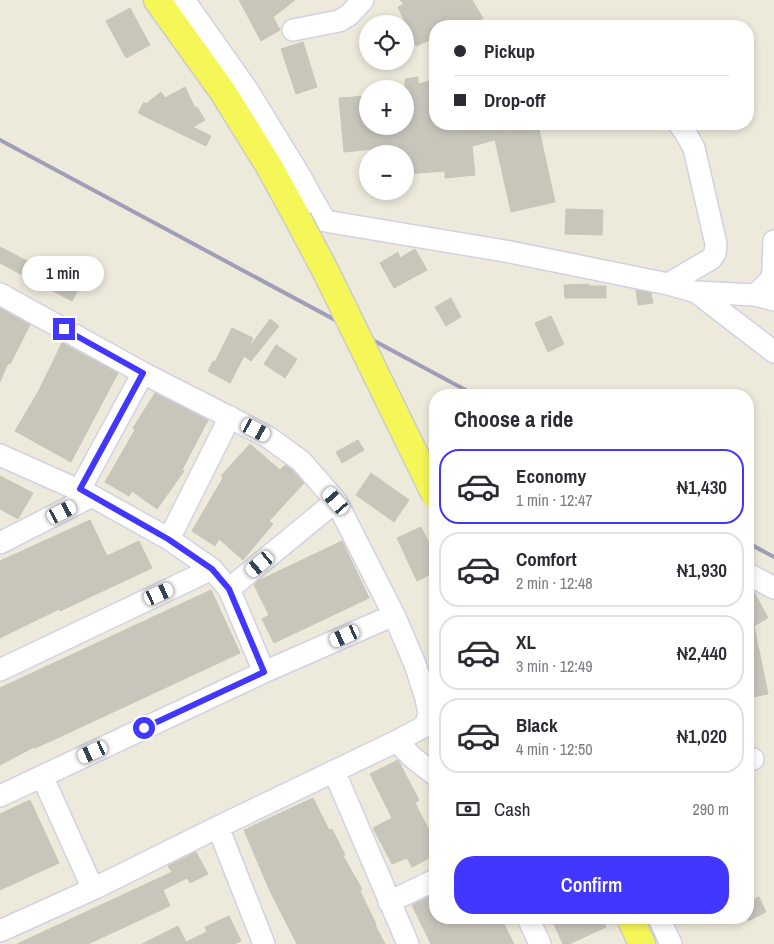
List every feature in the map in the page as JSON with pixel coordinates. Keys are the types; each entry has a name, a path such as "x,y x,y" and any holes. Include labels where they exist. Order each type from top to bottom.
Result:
{"main road":[{"path":"157,0 223,92 269,166 331,280 429,483"},
{"path":"633,924 642,944"}],"street":[{"path":"184,0 248,91 325,221 504,251 668,284 696,292 764,298 773,271 774,241"},
{"path":"292,30 340,21 364,0"},
{"path":"668,284 711,259 715,253 716,244 694,148 684,130"},
{"path":"696,292 774,352"},
{"path":"0,294 143,373 268,437 301,461 336,501 394,615 414,664 426,698 429,714 425,726 397,741 218,827 93,890 0,932"},
{"path":"0,543 86,493 143,373"},
{"path":"168,539 230,417"},
{"path":"0,455 86,493 168,539 212,569 229,589 264,672"},
{"path":"229,589 336,501"},
{"path":"0,670 212,569"},
{"path":"754,577 774,588"},
{"path":"0,796 264,672 394,615"},
{"path":"397,741 411,756 429,769"},
{"path":"334,771 408,944"},
{"path":"42,776 93,890"},
{"path":"218,827 264,944"},
{"path":"389,902 429,883"},
{"path":"531,924 540,944"},
{"path":"662,924 671,944"}],"building":[{"path":"239,0 295,0 273,17 280,30 261,41"},
{"path":"400,0 472,0 483,18 480,20 429,20 429,41 416,46 414,42 414,15 402,15 398,7 404,4"},
{"path":"130,8 150,45 126,58 106,21"},
{"path":"303,42 317,87 296,94 281,49"},
{"path":"418,77 418,84 429,81 429,130 539,130 555,202 511,212 495,140 472,146 475,175 445,178 445,171 414,173 414,145 359,145 359,150 344,152 339,98 359,97 359,135 414,135 414,80 405,80"},
{"path":"185,87 195,108 197,107 205,120 193,127 211,136 206,146 138,113 144,102 146,104 161,92 165,98"},
{"path":"566,209 603,210 602,235 565,234"},
{"path":"0,247 79,288 72,301 0,263"},
{"path":"415,249 427,270 394,288 380,263 398,252 400,258"},
{"path":"589,284 589,286 606,286 606,298 565,298 564,285"},
{"path":"636,290 651,293 653,303 638,305"},
{"path":"451,298 461,317 446,326 435,307"},
{"path":"0,308 30,325 10,364 8,363 0,382"},
{"path":"551,316 564,344 548,352 535,323"},
{"path":"270,319 279,326 251,361 244,356 230,383 208,371 213,361 215,362 232,328 253,338 248,349"},
{"path":"62,343 118,373 71,462 15,431 38,392"},
{"path":"276,345 297,359 285,378 264,364"},
{"path":"155,393 208,420 182,470 184,471 157,509 132,491 129,496 105,482 135,430 133,428"},
{"path":"358,440 364,450 342,463 336,452"},
{"path":"250,444 280,470 285,465 290,468 304,483 269,521 273,524 243,560 219,539 215,546 192,531 223,478 221,476"},
{"path":"371,473 409,500 394,522 356,495"},
{"path":"0,476 33,493 18,519 0,509"},
{"path":"90,520 107,556 139,541 152,568 60,611 59,609 0,638 0,561"},
{"path":"421,527 429,543 429,575 417,581 397,538"},
{"path":"342,541 369,598 274,643 262,619 269,615 254,585 258,581"},
{"path":"211,590 240,653 53,740 34,747 0,765 0,688"},
{"path":"754,592 768,618 754,626"},
{"path":"754,626 768,694 754,697"},
{"path":"398,760 419,800 415,803 429,830 429,858 412,867 407,858 392,864 373,828 392,818 370,774"},
{"path":"313,798 329,830 332,829 345,855 343,856 362,889 360,891 385,944 297,944 269,889 244,830"},
{"path":"30,800 59,863 0,890 0,814"},
{"path":"196,852 208,874 190,883 187,878 163,890 170,906 88,944 17,944 172,872 168,866"},
{"path":"429,897 429,924 504,924 514,944 431,944 412,905"},
{"path":"759,897 766,912 754,918 754,899"},
{"path":"229,916 241,941 234,944 142,944 178,926 186,942 207,932 205,927"},
{"path":"554,924 605,924 606,927 569,944 563,944"}],"railway":[{"path":"0,140 464,389"},
{"path":"754,546 774,557"}],"route":[{"path":"64,329 143,373 80,489 168,539 212,569 229,589 264,672 144,728"}]}
